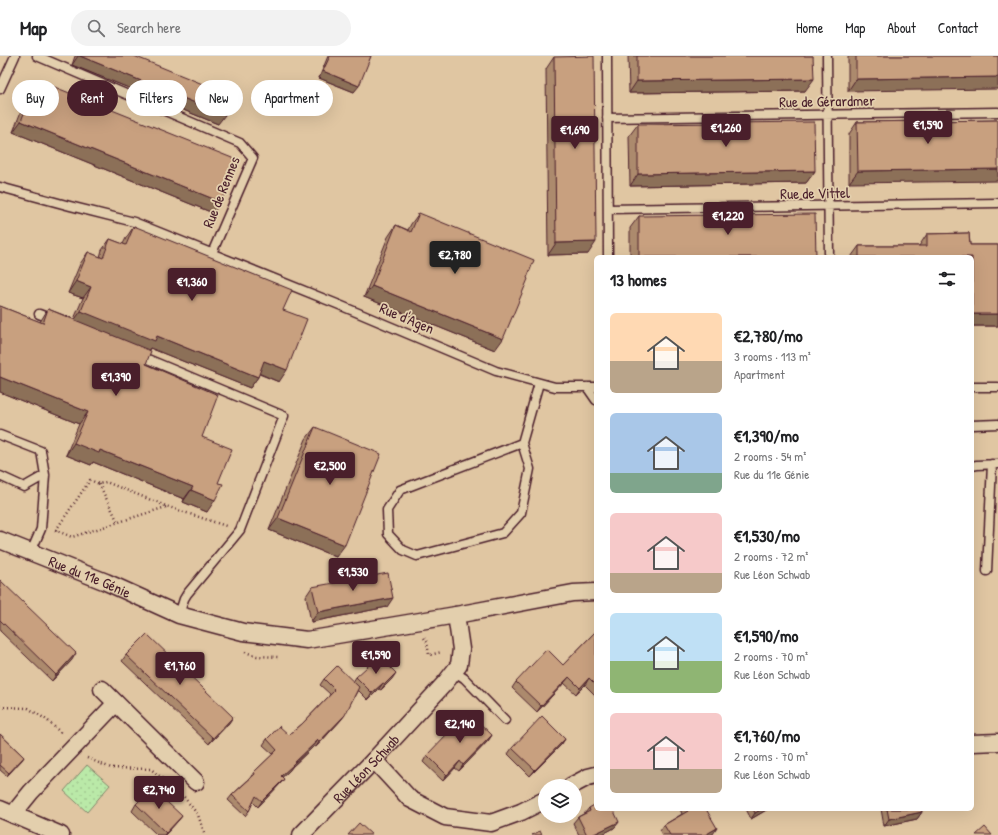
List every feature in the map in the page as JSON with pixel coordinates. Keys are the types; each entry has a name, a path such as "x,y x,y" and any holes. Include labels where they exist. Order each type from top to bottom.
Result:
{"street":[{"name":"Rue du 11e Génie","path":"0,540 106,582 179,615 242,632 307,640 456,615 573,593 594,592"},
{"name":"Rue Léon Schwab","path":"301,835 446,683 459,665 461,649 456,615"},
{"path":"102,689 196,782"},
{"path":"7,812 18,808 31,792 116,703"},
{"path":"974,743 998,742"},
{"path":"374,760 410,799 445,817 491,823 521,812 538,804"},
{"path":"582,780 594,776"},
{"path":"7,812 61,835"}],"lane":[{"path":"0,89 16,56"},
{"name":"Rue de Rennes","path":"37,56 240,142 253,158 212,253"},
{"path":"607,56 608,255"},
{"path":"827,56 829,255"},
{"name":"Rue de Gérardmer","path":"607,118 998,112"},
{"path":"0,186 134,222 212,253"},
{"name":"Rue de Vittel","path":"608,209 998,203"},
{"name":"Rue d'Agen","path":"212,253 496,371 555,387 594,387"},
{"path":"39,314 60,323"},
{"path":"132,353 284,416 240,530 187,594 179,615"},
{"path":"522,443 400,490 387,510 388,534 403,550 417,556 503,533 521,513 530,469 522,443 539,382"},
{"path":"587,387 594,397"},
{"path":"974,387 998,387"},
{"path":"974,425 998,424"},
{"path":"0,435 41,451 45,475 41,529 31,552"},
{"path":"974,466 995,464 987,571"},
{"path":"0,476 24,487 45,475"},
{"path":"454,671 464,678 505,720"}],"path":[{"path":"56,530 90,480 99,484 118,522"},
{"path":"99,484 106,482 166,506 240,530"},
{"path":"41,529 56,530 72,537 166,506"},
{"path":"420,638 424,638 427,642 429,655 461,649"},
{"path":"0,707 28,708 47,720 88,759 111,768 151,769 175,789"},
{"path":"181,793 198,815 205,835"}],"green space":[{"path":"87,765 110,785 87,812 64,791"}],"building":[{"path":"80,56 134,56 195,81 195,103 187,100 187,80 139,80"},
{"path":"330,56 371,56 359,86 323,71"},
{"path":"594,56 596,242 556,243 554,57"},
{"path":"637,56 813,56 814,79 637,81"},
{"path":"856,56 998,56 998,77 856,79"},
{"path":"59,89 67,92 67,116 118,116 118,112 237,160 221,202 21,121 23,116 59,116"},
{"path":"998,120 998,169 858,171 857,122"},
{"path":"814,122 815,171 638,174 638,124"},
{"path":"419,213 534,260 527,278 528,279 503,339 372,286 396,225 411,232"},
{"path":"815,214 816,255 639,255 639,216"},
{"path":"134,226 292,290 283,310 307,319 287,370 264,361 258,377 157,336 155,341 81,311 91,287 76,281 88,252 103,258 110,239 126,245"},
{"path":"969,233 970,245 998,245 998,314 974,314 974,255 859,255 859,246 927,246 927,234"},
{"path":"0,306 43,323 48,309 151,351 146,364 218,395 202,437 232,449 218,483 223,484 215,500 191,490 193,487 100,450 99,453 74,443 88,412 0,377"},
{"path":"315,427 381,454 345,545 278,518"},
{"path":"388,573 393,598 318,612 312,587"},
{"path":"0,580 76,653 56,675 0,620"},
{"path":"594,633 594,683 589,678 580,688 569,677 541,706 516,682 547,649 563,665"},
{"path":"147,634 233,717 213,738 126,655"},
{"path":"379,656 396,673 385,684 383,683 372,693 356,677"},
{"path":"337,666 359,687 345,715 319,742 318,740 281,776 284,779 262,801 256,796 249,811 232,795 255,774 254,772 277,750 267,739 279,726 289,735 302,724 334,691 334,689 324,679"},
{"path":"468,712 492,735 463,765 460,761 447,775 427,755"},
{"path":"542,716 565,739 535,770 512,748"},
{"path":"0,734 24,757 9,773 0,765"},
{"path":"152,788 182,816 166,833 136,804"},
{"path":"594,805 594,811 614,811 619,822 592,835 587,835 581,823 582,815 590,811 589,808"},
{"path":"688,811 707,811 717,828 705,835 670,835 664,825"},
{"path":"887,811 922,812 889,819"},
{"path":"359,823 372,835 348,835"},
{"path":"985,827 992,835 976,835"},
{"path":"540,831 542,835 532,835"}]}
